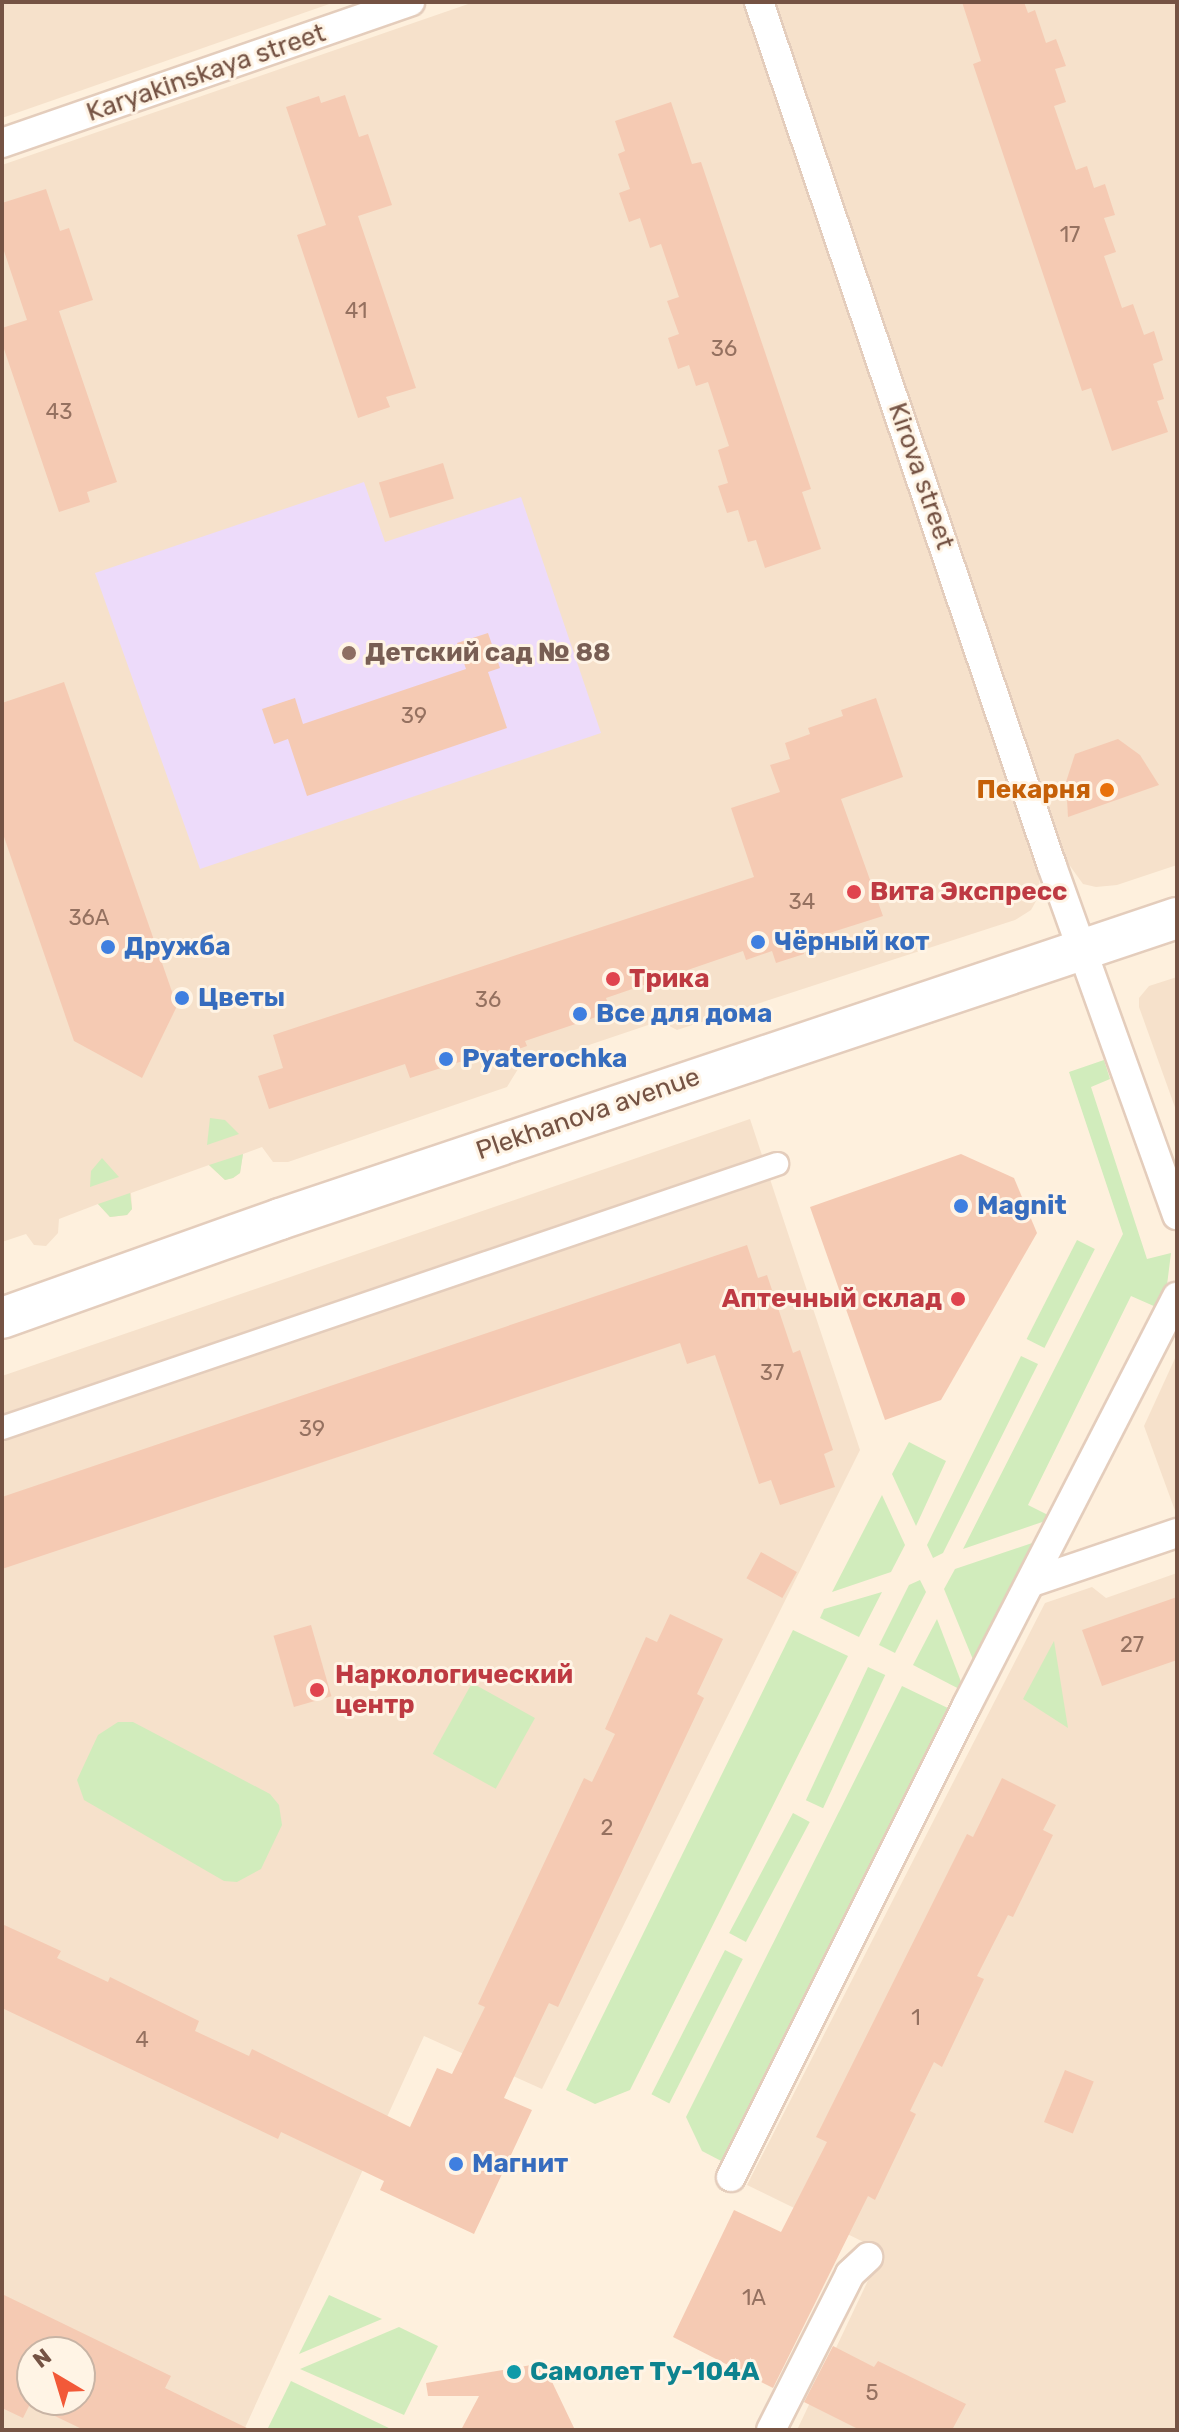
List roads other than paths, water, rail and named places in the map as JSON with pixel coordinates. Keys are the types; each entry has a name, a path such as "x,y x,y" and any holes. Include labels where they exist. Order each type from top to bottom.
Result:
{"main road":[{"name":"Plekhanova avenue","path":"2,1318 280,1219 1177,918"}],"street":[{"name":"Karyakinskaya street","path":"2,143 410,2"},
{"name":"Kirova street","path":"759,2 1081,950 1177,1215"},
{"path":"2,1428 777,1164"},
{"path":"731,2177 1177,1297"},
{"path":"1032,1582 1177,1533"},
{"path":"771,2430 850,2274 868,2257"}],"place":[{"name":"Детский сад № 88","path":"349,653"},
{"name":"Пекарня","path":"1107,790"},
{"name":"Вита Экспресс","path":"854,892"},
{"name":"Чёрный кот","path":"758,942"},
{"name":"Дружба","path":"108,947"},
{"name":"Трика","path":"613,979"},
{"name":"Цветы","path":"182,998"},
{"name":"Все для дома","path":"580,1014"},
{"name":"Pyaterochka","path":"446,1059"},
{"name":"Magnit","path":"961,1206"},
{"name":"Аптечный склад","path":"958,1299"},
{"name":"Наркологический центр","path":"317,1690"},
{"name":"Магнит","path":"456,2164"},
{"name":"Самолет Ту-104А","path":"514,2372"}]}
